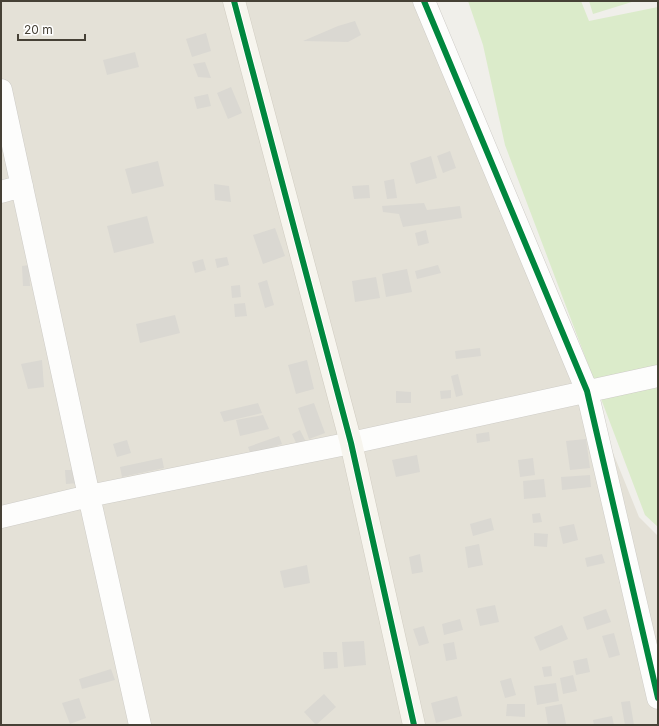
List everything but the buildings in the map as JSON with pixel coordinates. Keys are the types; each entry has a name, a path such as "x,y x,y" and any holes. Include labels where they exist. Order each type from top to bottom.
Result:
{"street":[{"path":"234,1 351,443 414,725"},
{"path":"424,1 587,391 658,698"},
{"path":"1,90 140,725"},
{"path":"1,192 22,186"},
{"path":"1,517 89,496 351,443 658,376"}],"shaded area":[{"path":"1,1 430,1 639,517 658,536 658,725 1,725"}],"green space":[{"path":"468,1 581,1 589,21 658,7 658,527 645,515 505,145 483,45"},
{"path":"589,1 635,1 593,14"}],"cycle path":[{"path":"234,1 351,443 414,725"},
{"path":"424,1 587,391 658,698"}]}
